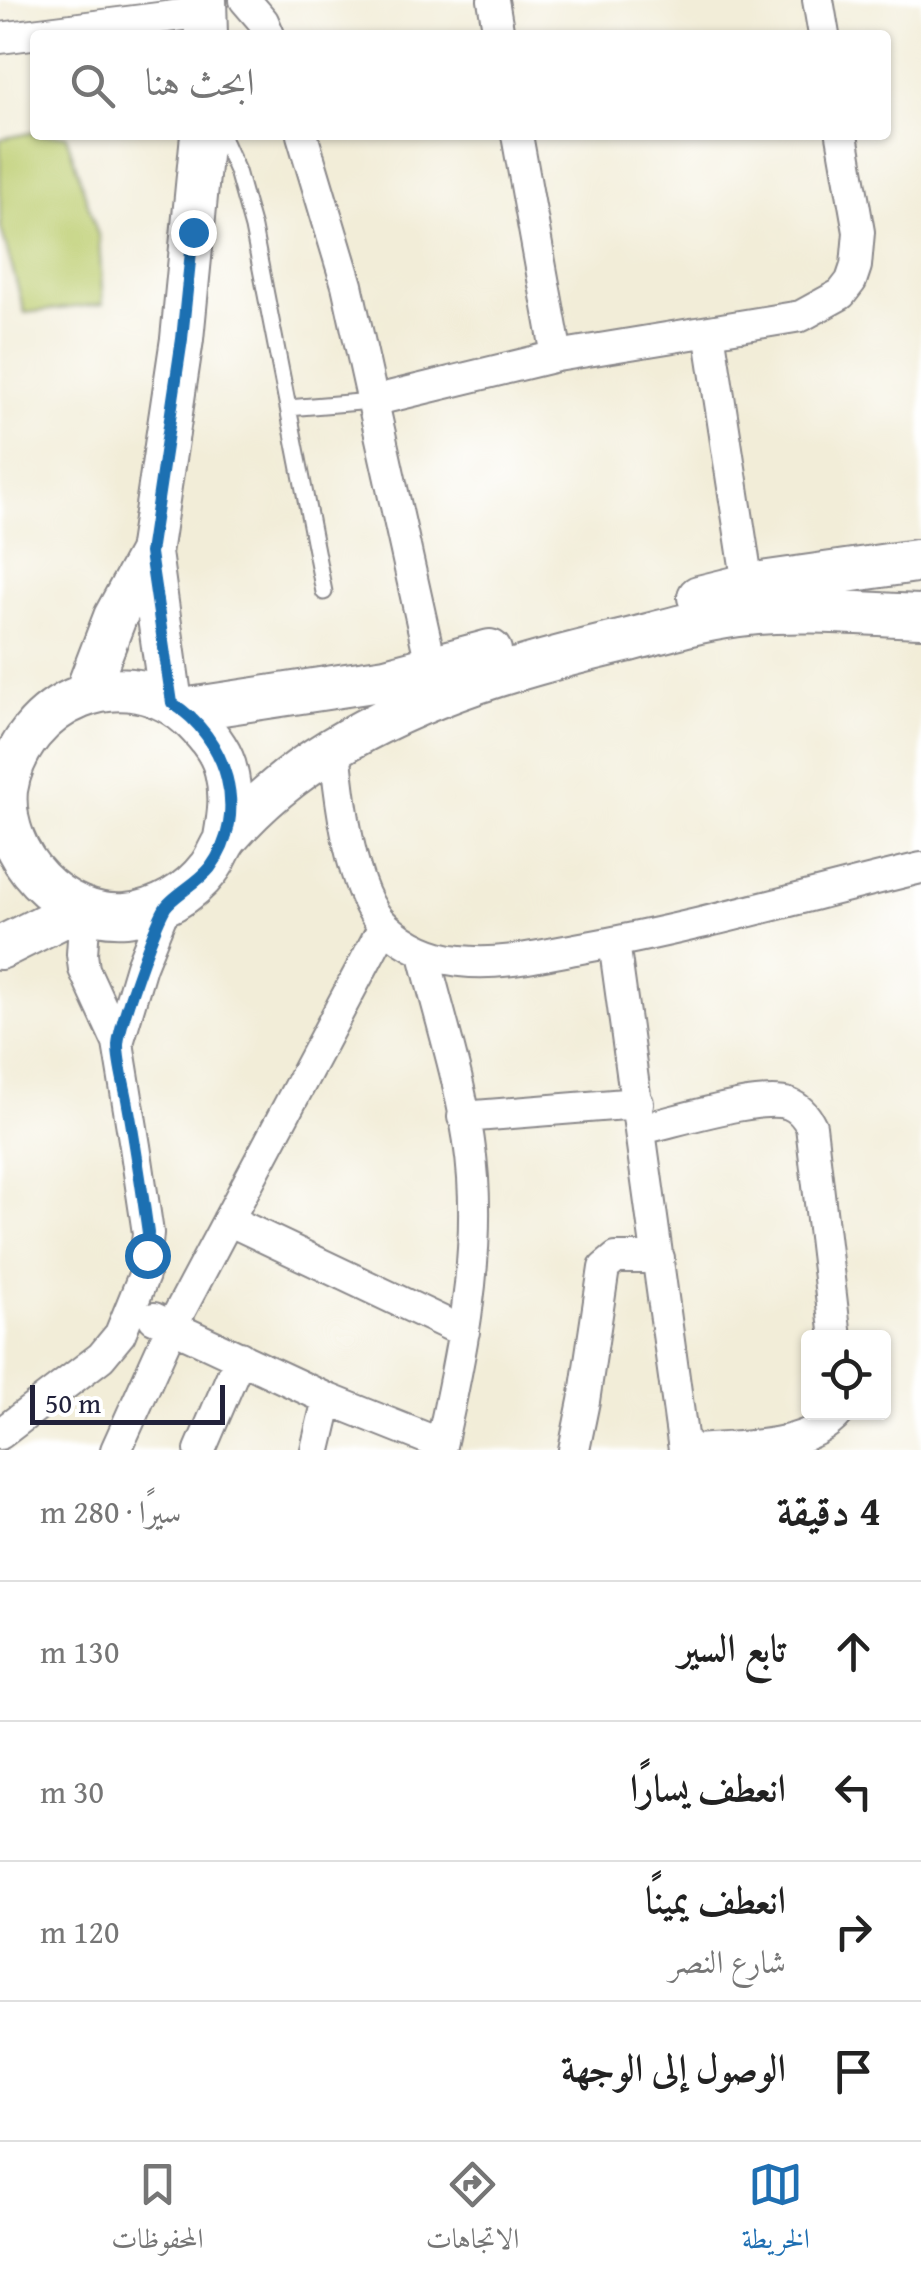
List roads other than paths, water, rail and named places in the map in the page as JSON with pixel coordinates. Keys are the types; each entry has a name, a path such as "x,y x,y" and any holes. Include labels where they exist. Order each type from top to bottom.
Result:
{"street":[{"path":"493,0 498,30"},
{"path":"818,0 823,30"},
{"path":"66,30 215,12 263,21 267,30"},
{"path":"0,38 30,34"},
{"path":"178,706 150,553 182,339 202,140"},
{"path":"303,140 346,286 435,680"},
{"path":"518,140 557,356"},
{"path":"372,401 557,356 801,316 841,294 851,281 859,232 843,140"},
{"path":"709,331 748,599"},
{"path":"0,720 79,696 130,690 178,706 209,736 226,768 231,803 225,838 212,866 192,888 166,904 126,915 82,909 41,885 6,843 5,793 16,754 39,721 79,696 150,553"},
{"path":"178,706 386,678 435,680 918,558"},
{"path":"918,558 908,584 921,614"},
{"path":"748,599 921,614"},
{"path":"225,838 295,774 435,680"},
{"path":"334,747 340,806 360,882 384,926 424,954 462,962 506,961 614,942 921,868"},
{"path":"295,774 301,772 316,781 340,806"},
{"path":"118,1043 166,904"},
{"path":"0,948 82,909"},
{"path":"0,1434 102,1357 120,1334 144,1274 148,1233 118,1043 84,969 82,909"},
{"path":"116,1450 172,1326 384,926"},
{"path":"614,942 684,1450"},
{"path":"133,1308 440,1447 470,1297 474,1208 469,1145 424,954"},
{"path":"463,1117 639,1116 778,1102 794,1106 811,1126 835,1330"},
{"path":"228,1220 464,1332"},
{"path":"574,1450 604,1268 616,1258 659,1258"},
{"path":"200,1450 240,1356"},
{"path":"316,1450 328,1399"},
{"path":"692,1450 788,1441 815,1432 830,1420"}],"lane":[{"path":"223,140 254,228 324,592"},
{"path":"288,408 372,401"}]}
